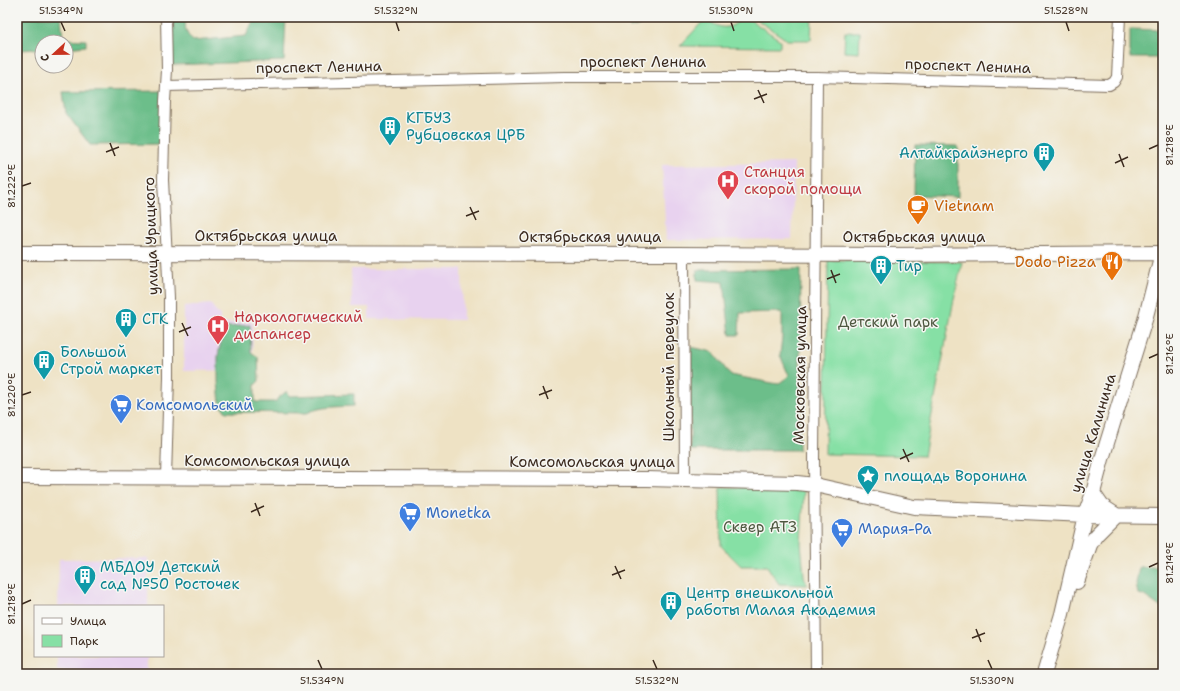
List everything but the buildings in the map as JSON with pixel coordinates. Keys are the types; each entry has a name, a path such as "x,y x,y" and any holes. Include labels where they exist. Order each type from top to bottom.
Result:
{"main road":[{"name":"Октябрьская улица","path":"17,253 894,255 1163,253"},
{"name":"улица Калинина","path":"1060,619 1085,515 1145,320 1163,253"},
{"name":"Комсомольская улица","path":"17,477 685,480 797,483 815,485 914,507 1085,515 1163,516"},
{"path":"1044,674 1060,619 1072,601 1090,545 1096,535 1116,515 1102,506 1093,493"}],"street":[{"name":"улица Урицкого","path":"166,17 167,70 163,173 169,297 169,377 166,477"},
{"name":"проспект Ленина","path":"166,86 534,77 817,77 1109,85 1114,82 1117,77 1120,17"},
{"name":"Московская улица","path":"816,674 815,485 817,77"},
{"name":"Школьный переулок","path":"684,254 685,480"}],"shaded area":[{"name":"Станция скорой помощи","path":"794,163 792,239 666,240 662,165"},
{"path":"351,269 462,269 463,320 369,319 369,307 352,307"},
{"name":"Наркологический диспансер","path":"211,304 217,313 220,314 220,323 253,322 252,370 184,371 184,306"},
{"path":"148,558 148,605 58,605 59,559"},
{"path":"57,657 147,657 147,672 57,670"}],"green space":[{"path":"17,17 61,17 63,34 34,34 34,49 17,50"},
{"path":"171,17 186,17 186,30 193,41 246,36 253,21 259,17 286,17 284,61 171,65"},
{"path":"629,17 665,17 630,28"},
{"path":"742,17 746,17 780,40 780,47 680,46 706,18 720,27 729,27 738,22"},
{"path":"753,17 812,17 811,40 787,40"},
{"path":"1130,29 1163,30 1163,58 1130,58"},
{"path":"845,32 860,32 859,53 844,52"},
{"path":"74,39 86,40 86,46 74,47"},
{"path":"166,91 165,144 90,145 66,113 63,92"},
{"path":"915,145 958,146 958,197 914,195"},
{"name":"Детский парк","path":"828,260 962,262 924,456 825,454"},
{"path":"801,269 799,450 690,450 691,347 713,352 730,375 778,384 789,376 780,355 782,312 740,313 739,335 730,335 724,282 697,280 697,270"},
{"path":"250,325 251,352 258,357 259,381 255,385 255,402 276,402 277,399 287,391 289,396 354,394 354,406 324,408 307,413 226,412 220,404 218,382 218,356 223,331 227,327"},
{"name":"Сквер АТЗ","path":"720,487 804,488 801,543 804,576 807,585 779,584 767,566 741,566 721,546"},
{"path":"1139,567 1158,567 1163,569 1163,609 1143,595 1138,594 1136,584"}],"place":[{"name":"КГБУЗ Рубцовская ЦРБ","path":"390,146"},
{"name":"Алтайкрайэнерго","path":"1044,172"},
{"name":"Станция скорой помощи","path":"728,200"},
{"name":"Vietnam","path":"918,226"},
{"name":"Dodo Pizza","path":"1112,282"},
{"name":"Тир","path":"881,286"},
{"name":"СГК","path":"126,338"},
{"name":"Наркологический диспансер","path":"218,346"},
{"name":"Большой Строй маркет","path":"44,380"},
{"name":"Комсомольский","path":"121,424"},
{"name":"площадь Воронина","path":"868,496"},
{"name":"Monetka","path":"410,532"},
{"name":"Мария-Ра","path":"842,548"},
{"name":"МБДОУ Детский сад №50 Росточек","path":"85,596"},
{"name":"Центр внешкольной работы Малая Академия","path":"671,622"}]}
